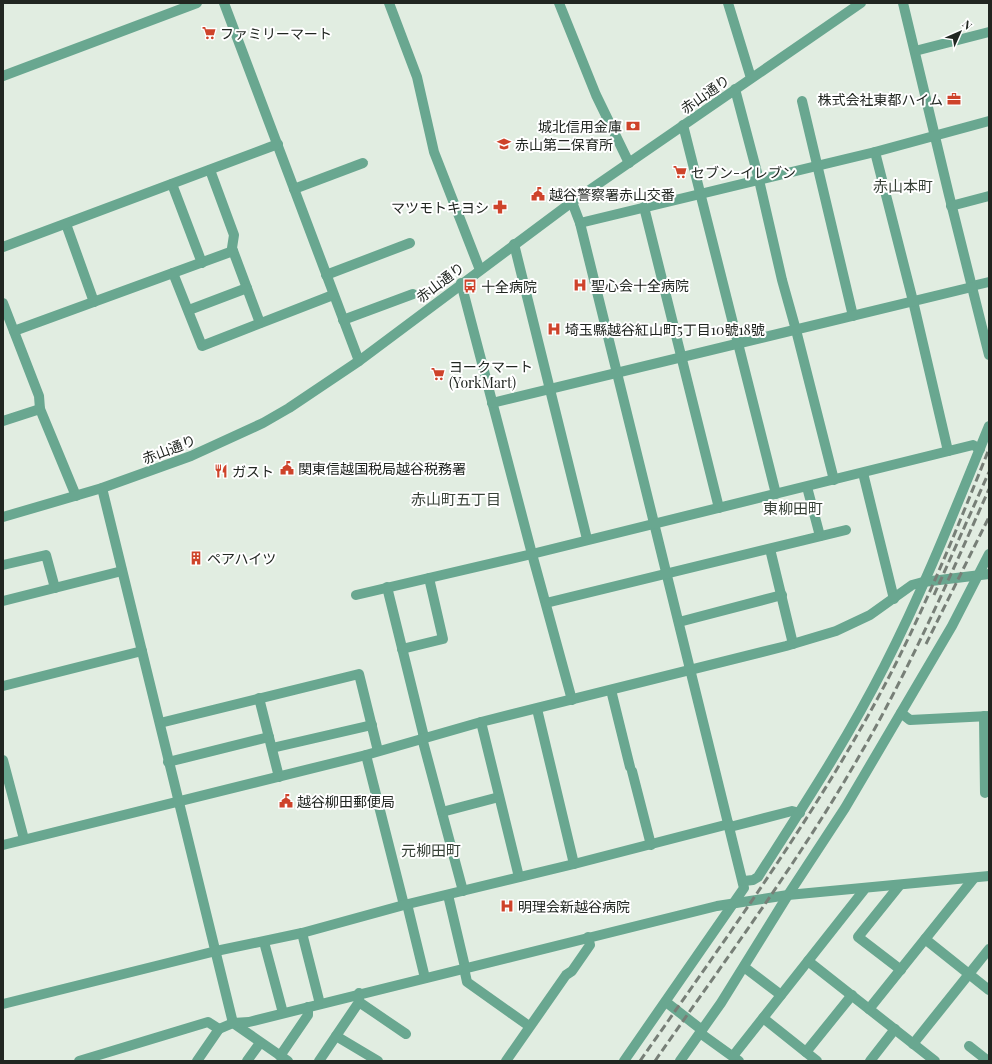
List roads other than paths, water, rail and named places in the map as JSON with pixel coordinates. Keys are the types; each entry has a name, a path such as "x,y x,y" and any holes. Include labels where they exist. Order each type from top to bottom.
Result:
{"street":[{"path":"3,76 197,3"},
{"path":"224,3 359,361"},
{"path":"389,3 417,77 434,152 480,270"},
{"path":"560,3 596,95 629,163"},
{"path":"728,3 751,78"},
{"name":"赤山通り","path":"3,517 102,488 191,456 263,423 289,408 359,361 572,202 861,3"},
{"path":"903,3 951,206 989,356"},
{"path":"915,51 989,32"},
{"path":"735,89 759,180 782,280 834,480"},
{"path":"802,101 816,166 853,316"},
{"path":"580,223 875,152 989,121"},
{"path":"683,126 776,494"},
{"path":"3,247 278,144"},
{"path":"875,152 913,301 948,451"},
{"path":"294,189 363,162"},
{"path":"210,170 234,235 232,248 260,323"},
{"path":"172,184 202,263"},
{"path":"951,206 989,196"},
{"path":"572,202 580,223 744,881 744,888 624,1061"},
{"path":"644,208 680,357 719,508"},
{"path":"66,224 94,302"},
{"path":"326,275 410,243"},
{"path":"514,244 587,539"},
{"path":"14,331 234,251"},
{"path":"173,274 189,310 202,346 333,295"},
{"path":"492,403 989,282"},
{"path":"461,284 572,700"},
{"path":"189,310 247,288"},
{"path":"343,320 413,294"},
{"path":"3,303 39,396 40,409 76,496"},
{"path":"3,421 40,409"},
{"path":"744,881 752,880 758,877 800,813 884,666 923,582 989,426"},
{"path":"356,594 532,554 587,539 807,487 948,451 974,445 980,449"},
{"path":"862,473 894,598"},
{"path":"807,487 820,536"},
{"path":"102,488 160,723 177,802 216,951 233,1023 260,1043 284,1058 308,1015 308,1007"},
{"path":"546,603 846,530"},
{"path":"770,549 794,644"},
{"path":"680,1061 744,967 788,895 845,808 952,626 984,575 989,554"},
{"path":"3,566 46,555 55,588"},
{"path":"3,601 122,571"},
{"path":"3,845 366,755 481,722 794,644 836,631 870,615 912,585 923,582 984,575"},
{"path":"402,649 443,639 429,578"},
{"path":"387,588 423,738 463,891"},
{"path":"679,622 782,595"},
{"path":"3,686 142,651"},
{"path":"160,723 359,674 378,751"},
{"path":"611,690 651,846"},
{"path":"259,698 279,777"},
{"path":"537,709 574,864"},
{"path":"901,713 910,720 986,716 985,793"},
{"path":"481,722 519,877"},
{"path":"272,748 372,725"},
{"path":"168,762 269,737"},
{"path":"366,755 425,978"},
{"path":"3,760 24,839"},
{"path":"442,812 499,797"},
{"path":"3,1004 216,951 302,933 405,905 651,846 792,810 800,813"},
{"path":"197,1061 219,1029 233,1023 249,1022 320,1004 359,997 464,967 588,936 734,903 788,895 864,890 989,876"},
{"path":"869,1009 974,878"},
{"path":"899,886 858,937 901,970"},
{"path":"666,1002 736,1059 763,1018 864,890"},
{"path":"448,895 467,982 529,1026"},
{"path":"302,933 320,1004"},
{"path":"506,1061 529,1026 590,945 588,936"},
{"path":"925,939 989,990"},
{"path":"264,942 283,1013"},
{"path":"913,1044 989,949"},
{"path":"808,961 935,1061"},
{"path":"744,967 781,996"},
{"path":"806,1052 852,995"},
{"path":"359,997 406,1034"},
{"path":"319,1061 359,997"},
{"path":"763,1018 818,1061"},
{"path":"79,1061 208,1022 219,1029"},
{"path":"870,1061 895,1029"},
{"path":"336,1036 378,1061"},
{"path":"247,1061 260,1043"},
{"path":"969,1046 988,1061"}],"railway":[{"path":"640,1061 766,880 826,788 854,740 881,692 911,633 989,449"},
{"path":"934,595 989,472"},
{"path":"655,1061 787,871 838,793 896,689 944,590 989,489"},
{"path":"926,644 989,517"}],"place":[{"name":"ファミリーマート","path":"209,33"},
{"name":"株式会社東都ハイム","path":"954,99"},
{"name":"城北信用金庫","path":"633,126"},
{"name":"赤山第二保育所","path":"504,144"},
{"name":"セブン-イレブン","path":"680,172"},
{"name":"越谷警察署赤山交番","path":"538,194"},
{"name":"マツモトキヨシ","path":"500,207"},
{"name":"聖心会十全病院","path":"580,285"},
{"name":"十全病院","path":"470,286"},
{"name":"埼玉縣越谷紅山町5丁目10號18號","path":"554,329"},
{"name":"ヨークマート (YorkMart)","path":"438,374"},
{"name":"関東信越国税局越谷税務署","path":"287,468"},
{"name":"ガスト","path":"221,471"},
{"name":"ペアハイツ","path":"196,558"},
{"name":"越谷柳田郵便局","path":"286,801"},
{"name":"明理会新越谷病院","path":"507,906"}],"district":[{"name":"赤山本町","path":"903,186"},
{"name":"赤山町五丁目","path":"456,499"},
{"name":"東柳田町","path":"793,508"},
{"name":"元柳田町","path":"431,850"}]}
